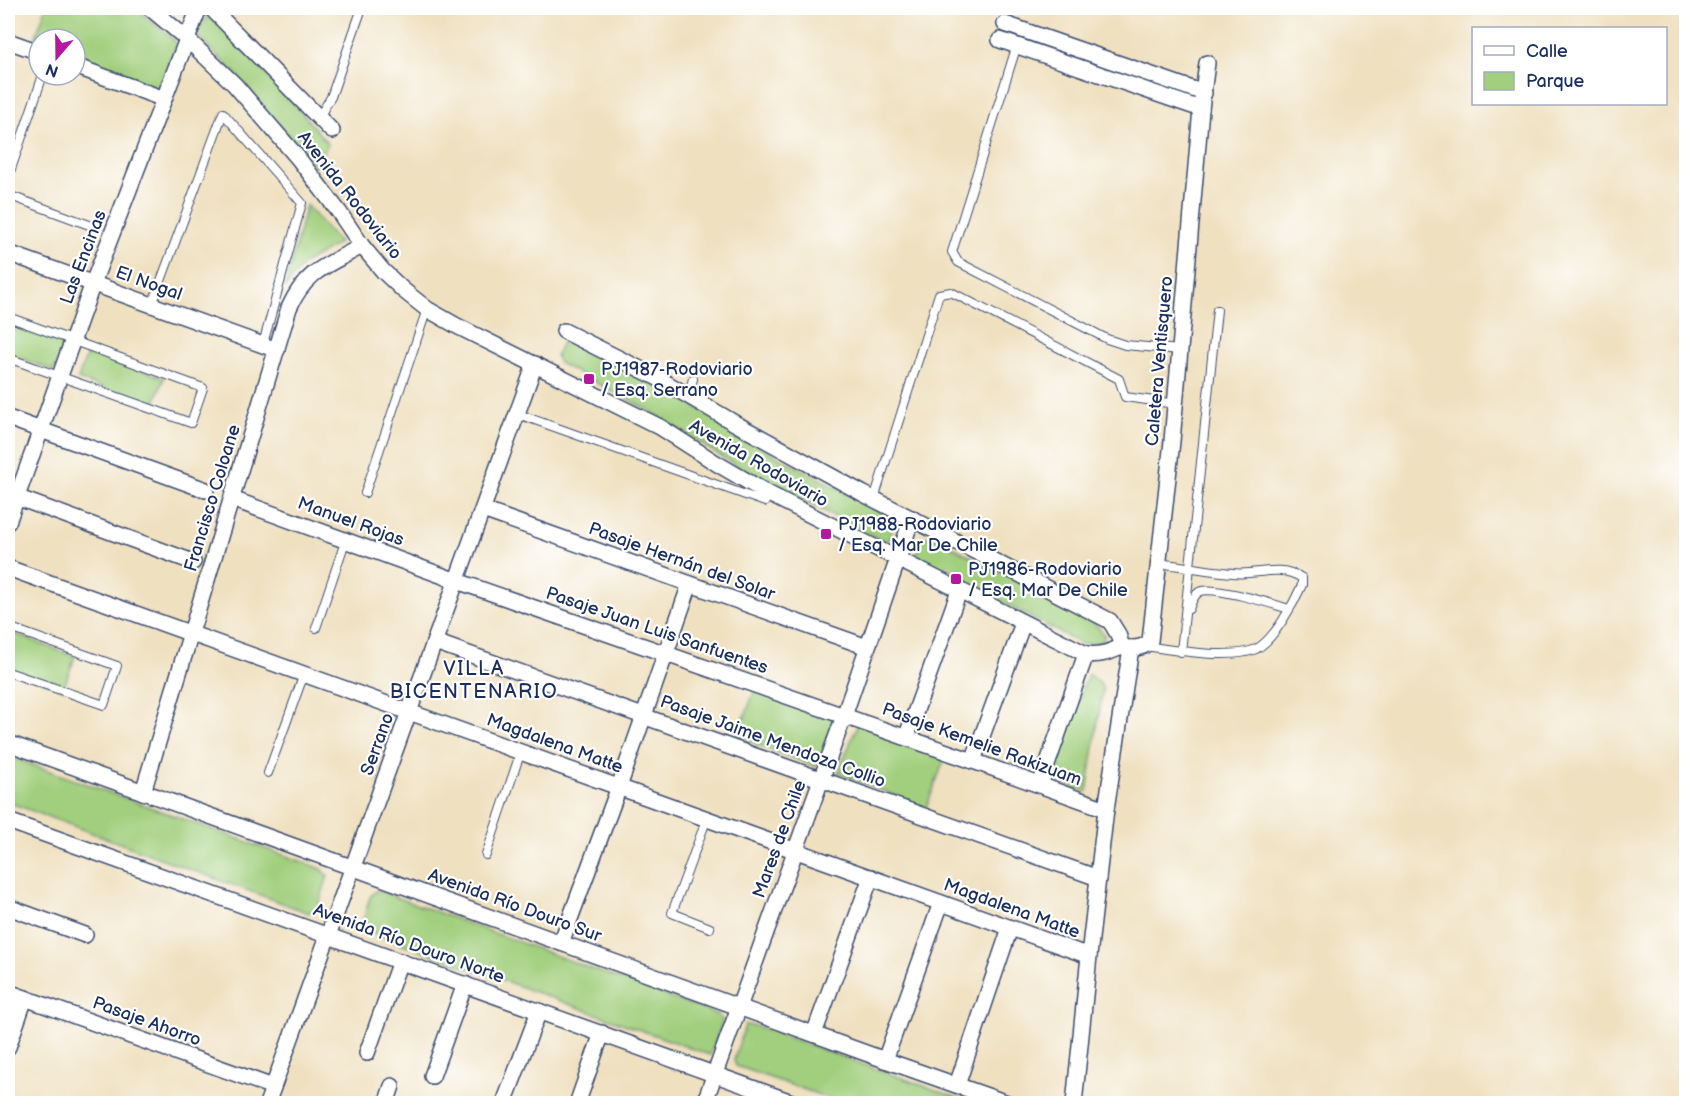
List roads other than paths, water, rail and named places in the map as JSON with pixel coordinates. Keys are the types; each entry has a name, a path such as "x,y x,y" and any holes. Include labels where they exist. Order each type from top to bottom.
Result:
{"street":[{"name":"Avenida Rodoviario","path":"150,8 187,39 235,85 298,159 383,271 427,309 660,427 769,494 1086,654"},
{"name":"Las Encinas","path":"8,522 93,284 200,8"},
{"name":"Avenida Rodoviario","path":"211,8 332,131"},
{"path":"1005,24 1204,93"},
{"path":"1017,45 1023,30"},
{"path":"1000,40 1201,110"},
{"path":"8,41 27,48"},
{"name":"Caletera Ventisquero","path":"1074,1104 1106,809 1133,647 1150,641 1176,404 1207,63"},
{"path":"87,70 164,99"},
{"name":"Francisco Coloane","path":"143,792 232,499 270,347 303,283 324,266 362,246"},
{"name":"El Nogal","path":"8,253 270,347"},
{"name":"Avenida Rodoviario","path":"564,331 656,377 793,456 1110,621 1118,634 1133,647"},
{"name":"Serrano","path":"267,1104 536,364"},
{"path":"8,418 206,490"},
{"path":"16,497 194,562"},
{"name":"Manuel Rojas","path":"232,499 457,580"},
{"name":"Pasaje Hernán del Solar","path":"483,510 867,647"},
{"name":"Mares de Chile","path":"704,1104 822,778 912,518"},
{"name":"Magdalena Matte","path":"8,568 1089,956"},
{"name":"Pasaje Juan Luis Sanfuentes","path":"457,580 844,716"},
{"path":"561,943 619,787 690,584"},
{"path":"906,738 959,591"},
{"path":"973,761 1023,623"},
{"name":"Pasaje Jaime Mendoza Collio","path":"435,642 1098,878"},
{"path":"1040,785 1086,654 1096,656 1133,647"},
{"name":"Pasaje Kemelie Rakizuam","path":"844,716 1106,809"},
{"name":"Avenida Río Douro Sur","path":"8,743 1010,1104"},
{"name":"Avenida Río Douro Norte","path":"8,821 715,1074 787,1102"},
{"path":"814,1034 871,877"},
{"path":"885,1060 941,903"},
{"path":"8,907 85,935"},
{"path":"957,1085 1010,928"},
{"path":"368,1053 400,961"},
{"path":"432,1076 465,984"},
{"name":"Pasaje Ahorro","path":"8,992 273,1087"},
{"path":"8,1047 25,998"},
{"path":"504,1103 539,1011"},
{"path":"577,1104 602,1034"},
{"path":"386,1104 392,1086"}],"lane":[{"path":"318,117 331,97 362,8"},
{"path":"1017,45 952,252 958,262 1107,339 1125,345 1180,350"},
{"path":"8,178 39,87"},
{"path":"152,304 223,113 302,203 270,347"},
{"path":"8,195 92,226"},
{"path":"874,499 939,294 951,292 1119,379 1125,397 1176,404"},
{"path":"365,493 427,309"},
{"path":"1181,652 1217,310"},
{"path":"8,317 203,388 191,423 8,358"},
{"path":"688,395 693,379"},
{"path":"518,414 765,502 769,494"},
{"path":"316,628 346,540"},
{"path":"1133,647 1221,654 1255,650 1275,632 1302,585 1302,578 1283,570 1248,574 1158,563"},
{"path":"1184,624 1192,599 1199,592 1208,590 1289,609"},
{"path":"8,627 117,666 104,705 8,672"},
{"path":"268,773 304,674"},
{"path":"486,855 521,752"},
{"path":"707,818 672,913 710,928"}],"place":[{"name":"PJ1987-Rodoviario / Esq. Serrano","path":"589,379"},
{"name":"PJ1988-Rodoviario / Esq. Mar De Chile","path":"826,534"},
{"name":"PJ1986-Rodoviario / Esq. Mar De Chile","path":"956,579"}],"district":[{"name":"VILLA BICENTENARIO","path":"474,680"}]}
